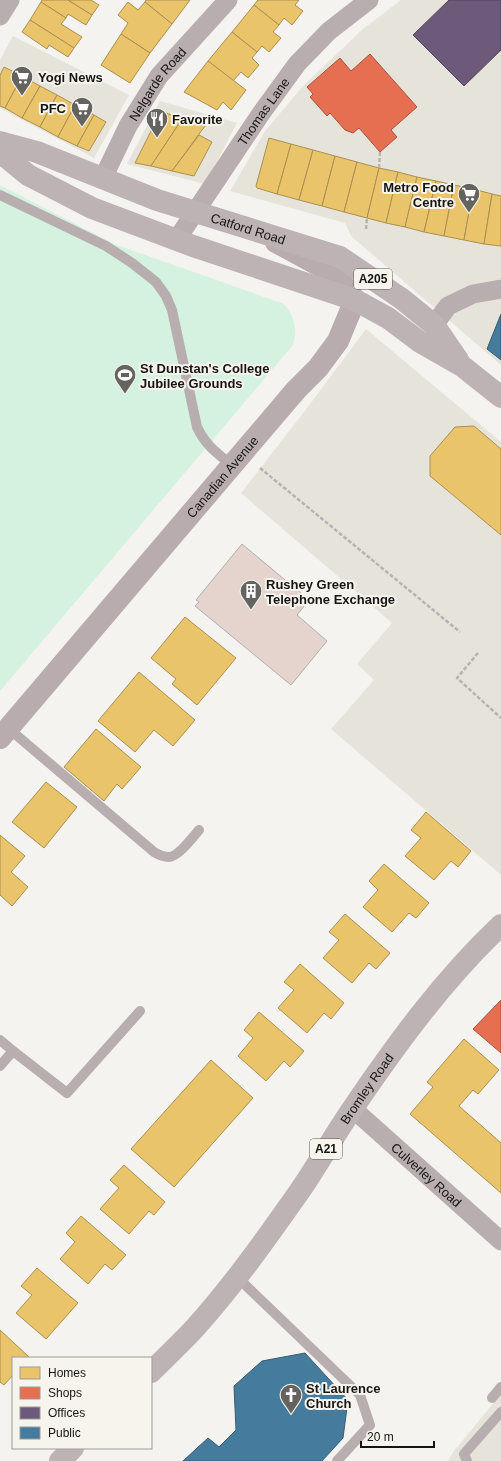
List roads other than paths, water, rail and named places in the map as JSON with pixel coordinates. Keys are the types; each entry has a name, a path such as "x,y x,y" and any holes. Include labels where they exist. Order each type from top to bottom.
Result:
{"highway":[{"name":"Catford Road","path":"0,142 37,152 157,200 340,257 402,299 434,324 462,366"},
{"name":"Catford Road","path":"0,152 28,175 92,208 144,229 354,300 388,318 420,342 462,366 501,397"},
{"name":"Bromley Road","path":"152,1371 194,1329 237,1277 299,1191 352,1108 396,1048 439,991 479,946 501,925"},
{"path":"60,1461 72,1449"}],"street":[{"path":"0,16 10,0"},
{"name":"Nelgarde Road","path":"103,178 128,126 159,76 228,0"},
{"name":"Thomas Lane","path":"177,239 260,115 297,64 329,31 369,0"},
{"path":"258,231 335,274 354,300"},
{"path":"434,324 448,306 473,294 501,289"},
{"name":"Canadian Avenue","path":"4,733 238,460 296,390 318,368 338,341 354,300"},
{"name":"Culverley Road","path":"352,1108 501,1241"}],"lane":[{"path":"0,194 106,246 132,263 156,282 166,296 172,310 197,427 202,439 208,446 238,460"},
{"path":"4,733 154,852 169,857 175,856 200,830"},
{"path":"0,1040 67,1093 140,1011"},
{"path":"0,1066 13,1051"},
{"path":"237,1277 360,1395 370,1425 337,1461"},
{"path":"492,1398 501,1387"},
{"path":"467,1461 464,1454 501,1412"}],"place":[{"name":"Yogi News","path":"22,96"},
{"name":"PFC","path":"82,128"},
{"name":"Favorite","path":"157,138"},
{"name":"Metro Food Centre","path":"469,214"},
{"name":"St Dunstan's College Jubilee Grounds","path":"125,394"},
{"name":"Rushey Green Telephone Exchange","path":"251,610"},
{"name":"St Laurence Church","path":"291,1414"}]}
